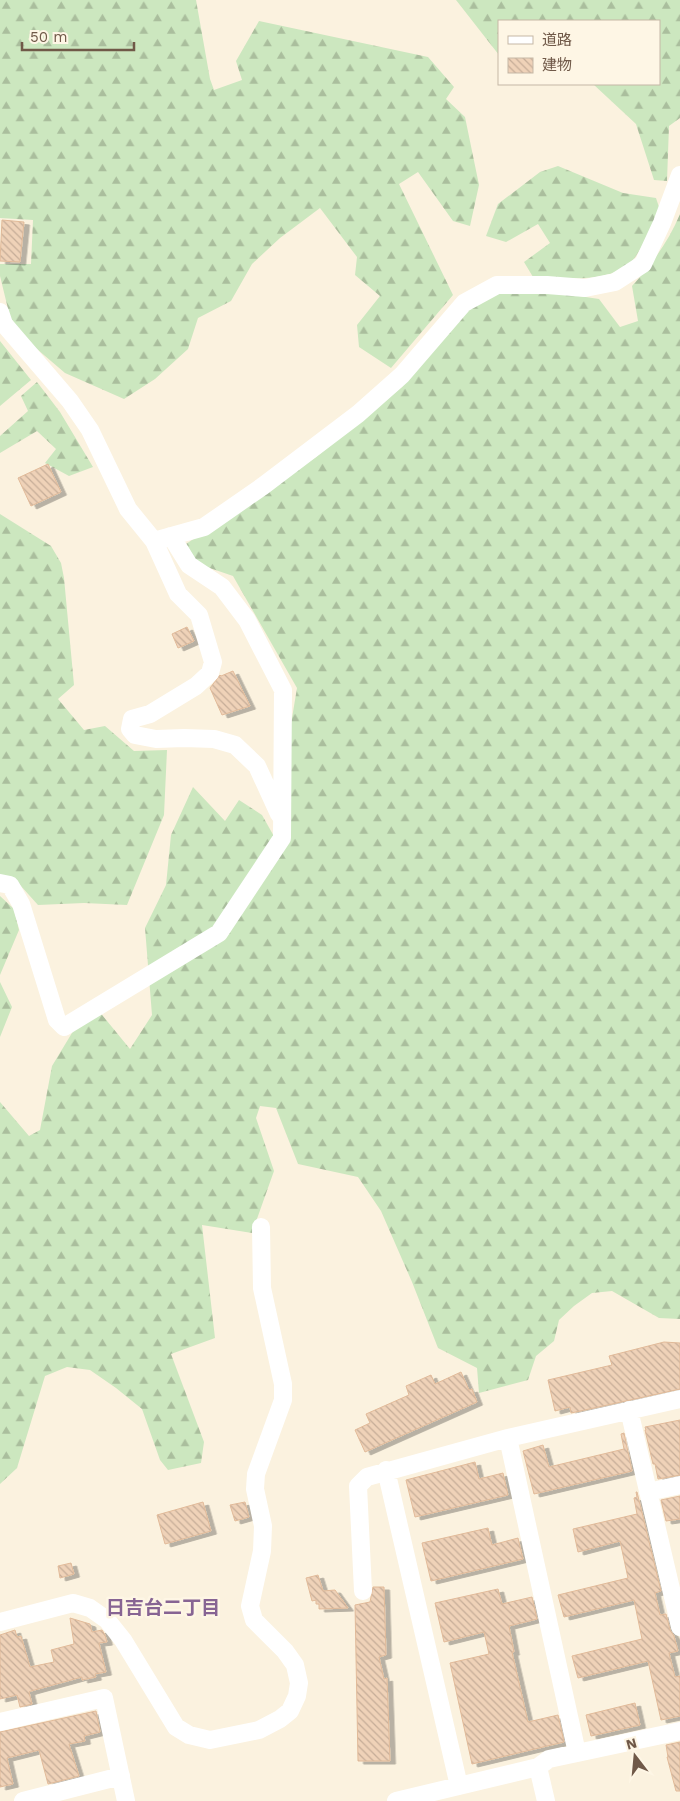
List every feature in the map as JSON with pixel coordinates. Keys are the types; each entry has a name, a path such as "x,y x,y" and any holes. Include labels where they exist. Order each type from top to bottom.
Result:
{"street":[{"path":"163,538 204,527 263,486 358,414 402,375 464,303 497,285 547,285 585,288 615,282 642,264 662,222 680,175"},
{"path":"0,312 4,324 70,401 90,430 128,509 163,538 189,564 222,587 247,620 283,690 282,838 219,932 64,1027 57,1020 21,904 10,885 0,883"},
{"path":"163,538 178,594 199,615 213,662 210,673 196,686 150,714 132,719 130,729 135,735 156,739 214,739 234,745 256,766 282,819"},
{"path":"0,1622 72,1603 90,1608 107,1620 123,1640 176,1727 189,1735 210,1740 260,1730 290,1711 297,1696 299,1682 294,1665 285,1651 254,1620 250,1606 262,1551 263,1526 255,1489 256,1474 283,1400 283,1384 262,1288 261,1227"},
{"path":"363,1591 358,1486 367,1477 386,1470 508,1438 680,1399"},
{"path":"629,1410 680,1628"},
{"path":"508,1438 577,1753"},
{"path":"386,1470 459,1786"},
{"path":"648,1492 680,1485"},
{"path":"0,1722 104,1698 126,1801"},
{"path":"396,1801 538,1767 549,1759 680,1731"},
{"path":"538,1767 546,1801"},
{"path":"23,1801 121,1776"}],"green space":[{"path":"0,0 196,0 210,79 214,90 242,80 236,61 259,21 428,57 454,87 446,99 465,117 479,185 470,226 453,221 418,172 399,184 453,295 391,368 359,347 357,325 380,296 355,275 357,257 320,208 280,238 252,264 231,301 198,318 188,349 155,379 124,399 65,373 24,338 10,317 0,276 0,264 31,264 33,220 0,218"},
{"path":"456,0 680,0 680,118 669,126 667,181 654,180 636,124 594,85 660,85 660,20 498,20 498,54"},
{"path":"558,166 623,193 656,198 661,213 641,249 628,265 618,271 594,277 533,277 524,262 550,243 538,224 506,242 486,236 498,204 540,172"},
{"path":"680,214 680,1319 659,1318 612,1291 592,1293 559,1320 554,1341 536,1356 528,1380 479,1393 477,1368 438,1348 381,1211 358,1177 298,1164 276,1108 260,1106 256,1118 274,1171 252,1233 202,1225 215,1338 171,1354 204,1442 201,1463 168,1470 160,1460 142,1409 90,1370 67,1367 45,1376 17,1468 0,1484 0,1102 29,1136 40,1130 52,1066 75,1028 98,1010 130,1049 152,1015 145,928 166,885 171,835 193,787 225,821 239,800 262,815 280,847 288,742 297,688 233,576 198,564 186,544 316,457 402,387 465,309 502,289 546,291 599,299 620,327 638,321 632,286 646,270 671,234"},
{"path":"0,341 31,380 0,406"},
{"path":"37,382 60,412 93,467 69,476 45,463 56,449 37,431 0,453 0,436 28,411 21,396"},
{"path":"0,514 51,546 61,563 74,685 58,699 84,730 105,726 134,751 167,750 164,815 127,905 84,903 38,905 20,885 0,874"},
{"path":"0,896 14,909 19,930 0,975"},
{"path":"0,982 12,1007 0,1037"}],"building":[{"path":"2,220 24,222 20,262 0,261"},
{"path":"48,464 61,492 31,506 18,478"},
{"path":"187,627 194,641 178,648 172,634"},
{"path":"233,671 250,706 222,715 210,688 220,675"},
{"path":"664,1342 680,1343 680,1389 571,1413 570,1407 555,1411 548,1380 612,1365 609,1356"},
{"path":"461,1372 469,1390 472,1389 477,1402 365,1452 355,1430 370,1423 366,1414 409,1395 406,1386 431,1375 435,1384"},
{"path":"680,1420 680,1475 658,1479 645,1427"},
{"path":"624,1433 632,1471 534,1494 523,1451 543,1445 549,1467 624,1449 621,1434"},
{"path":"475,1462 479,1479 503,1473 508,1495 415,1517 406,1480"},
{"path":"636,1492 661,1591 655,1593 660,1615 666,1614 678,1651 669,1653 675,1677 680,1676 680,1716 661,1720 648,1661 578,1678 572,1656 642,1639 634,1600 564,1617 558,1595 628,1578 620,1541 578,1552 573,1529 637,1514 634,1498 637,1497"},
{"path":"680,1496 680,1519 666,1521 661,1500"},
{"path":"203,1502 211,1531 165,1544 157,1515"},
{"path":"245,1502 249,1517 235,1521 230,1505"},
{"path":"488,1528 492,1545 518,1538 523,1559 431,1581 422,1543"},
{"path":"71,1563 74,1574 60,1578 58,1566"},
{"path":"318,1575 323,1591 335,1590 348,1608 319,1609 319,1604 316,1604 316,1600 312,1601 306,1578"},
{"path":"373,1587 384,1587 386,1655 379,1657 384,1679 387,1678 390,1761 358,1761 355,1605 370,1602"},
{"path":"498,1589 502,1604 532,1597 537,1619 509,1626 514,1652 512,1652 528,1722 558,1715 564,1742 472,1764 450,1663 489,1654 484,1632 444,1642 435,1603"},
{"path":"70,1618 90,1624 92,1632 102,1630 107,1642 99,1643 106,1672 95,1674 96,1677 82,1680 82,1677 31,1691 29,1692 32,1704 20,1707 17,1695 0,1699 0,1635 15,1630 17,1637 21,1636 30,1667 54,1662 51,1650 74,1644"},
{"path":"635,1703 640,1725 591,1736 586,1715"},
{"path":"96,1711 100,1732 84,1736 85,1741 69,1744 79,1776 48,1784 39,1750 7,1758 13,1784 0,1787 0,1732"},
{"path":"680,1742 680,1791 676,1791 667,1757 666,1745"}],"district":[{"name":"日吉台二丁目","path":"163,1607"}]}
